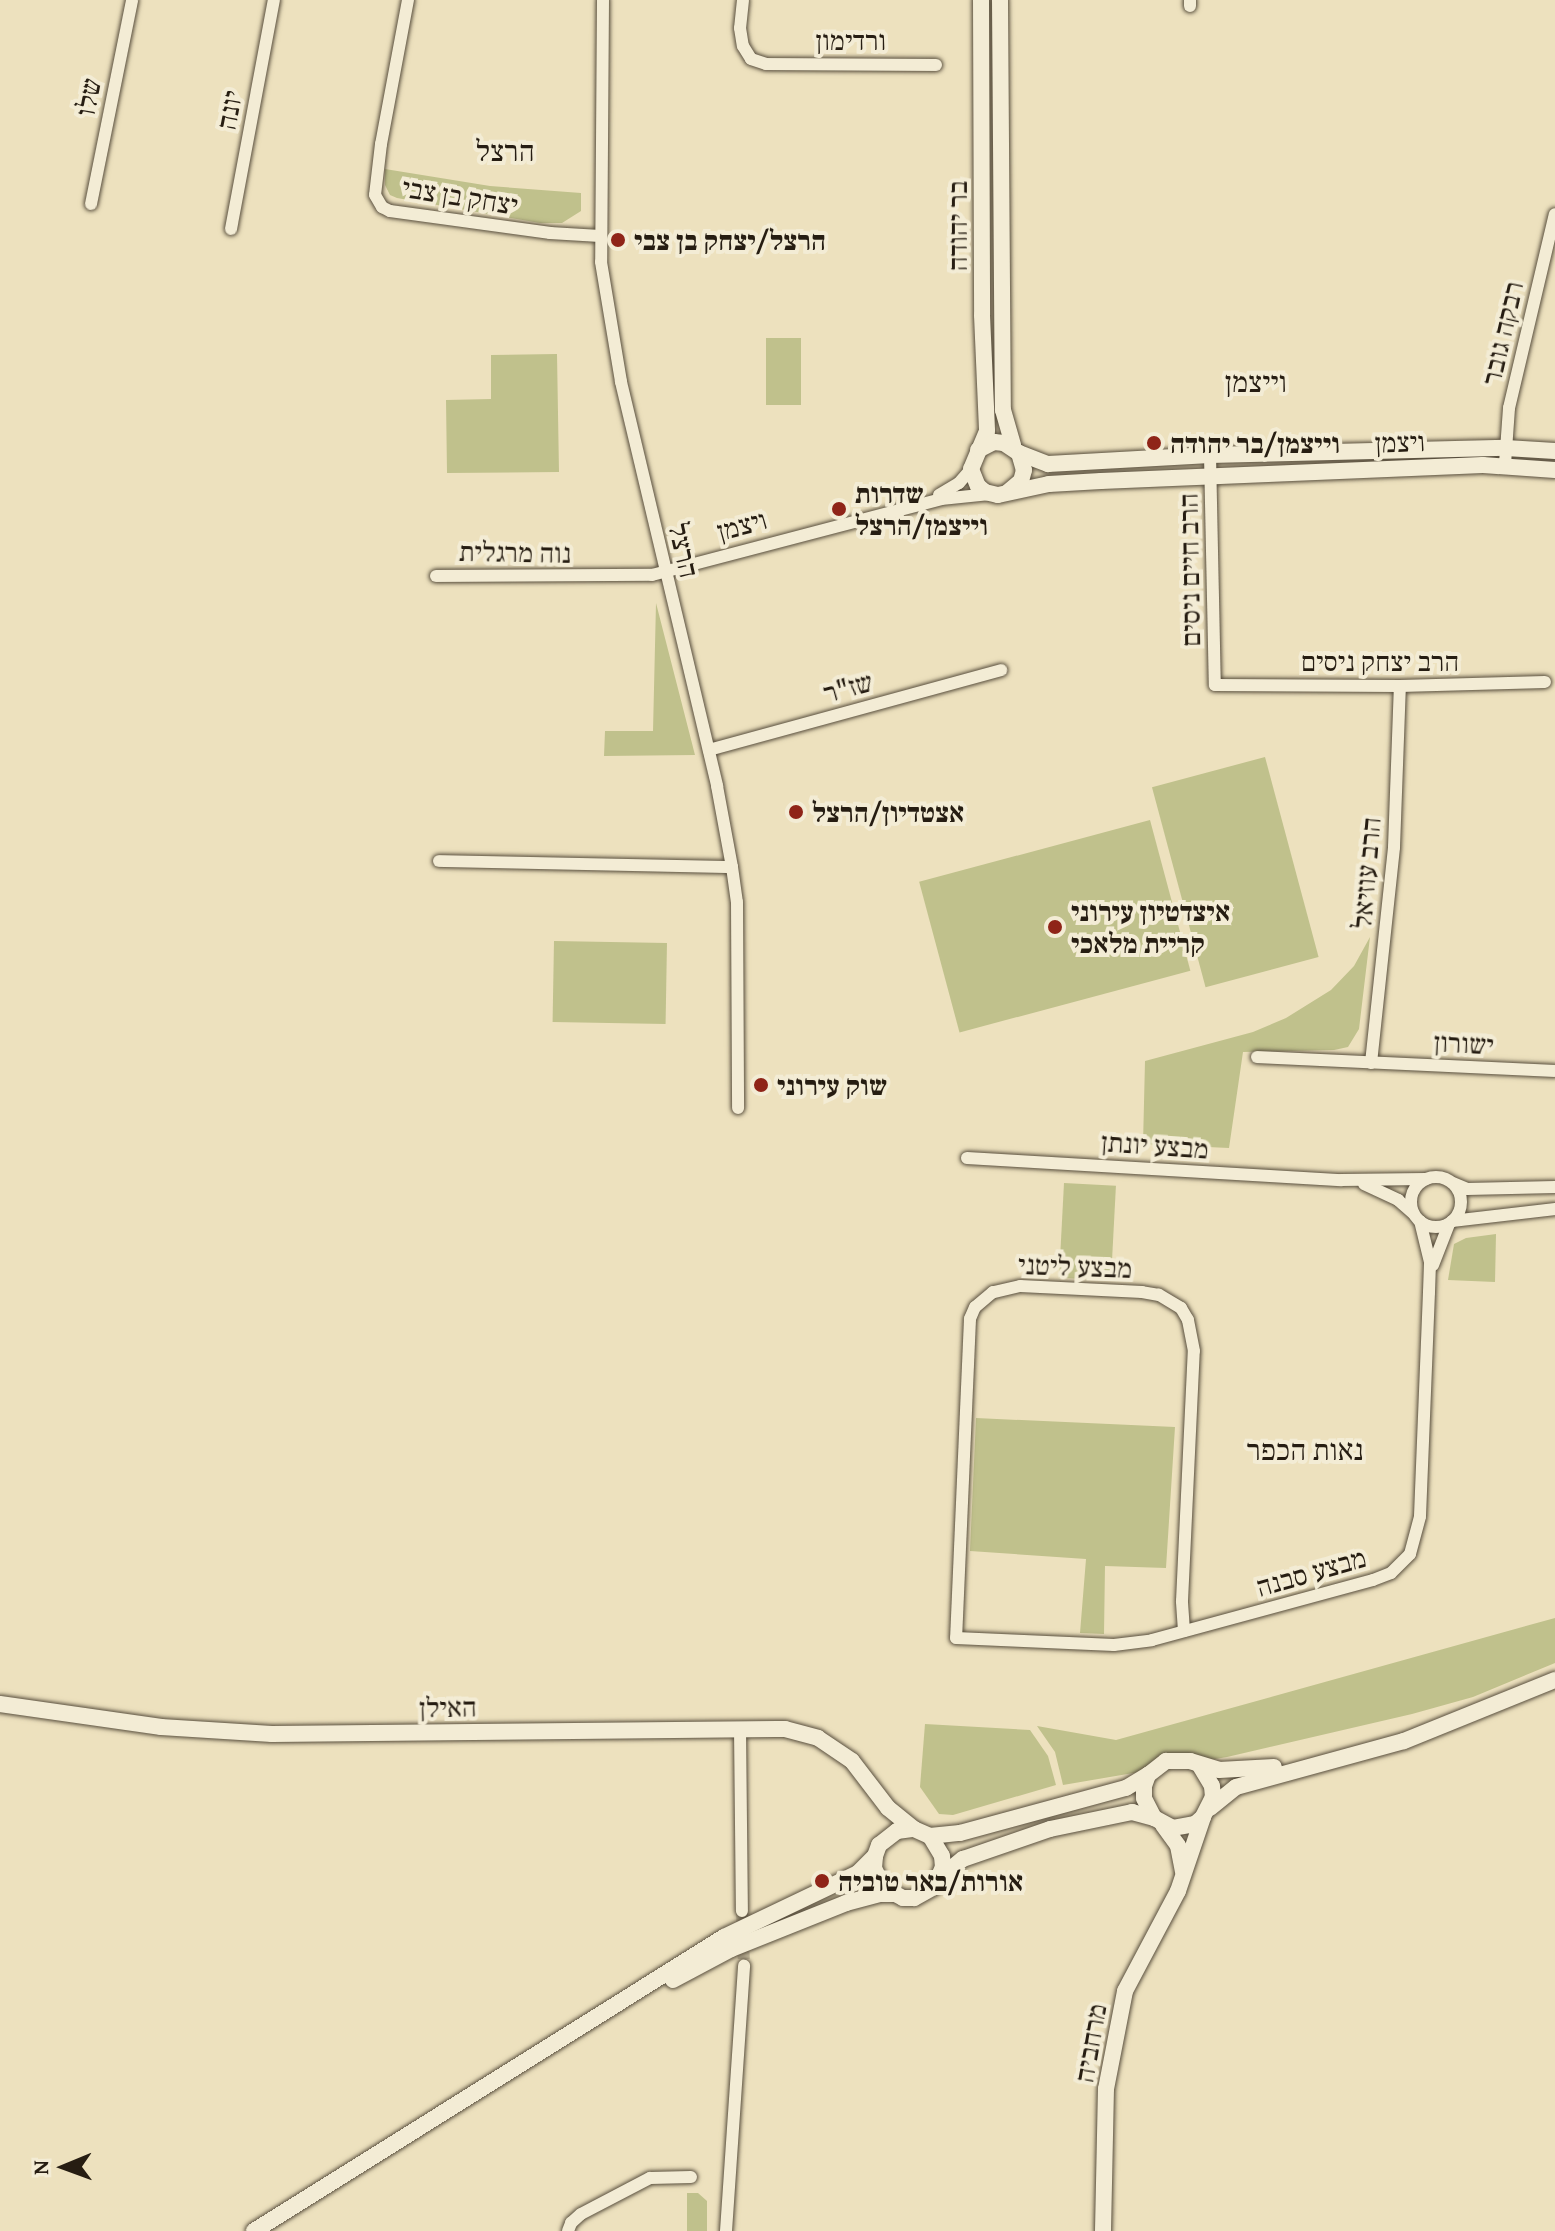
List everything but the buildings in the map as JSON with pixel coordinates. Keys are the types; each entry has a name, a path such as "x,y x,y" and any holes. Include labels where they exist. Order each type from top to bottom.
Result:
{"street":[{"name":"שלו","path":"91,204 132,0"},
{"name":"יונה","path":"231,229 274,0"},
{"name":"יצחק בן צבי","path":"408,0 381,144 375,195 382,207 390,211 550,233 600,236"},
{"name":"הרצל","path":"603,0 600,236 607,308 664,573 709,750 732,867 737,902 738,1108"},
{"name":"ורדימון","path":"743,0 740,28 743,46 751,59 766,64 936,65"},
{"name":"בר יהודה","path":"978,450 987,431 982,315 981,0"},
{"name":"בר יהודה","path":"1000,0 1003,410 1016,450"},
{"name":"רבקה גובר","path":"1505,456 1509,408 1555,214"},
{"path":"994,442 1016,450 1024,470 1021,481 1003,494 978,486 971,469 978,450 994,442"},
{"name":"ויצמן","path":"1016,450 1048,464 1210,455 1505,456 1555,470"},
{"name":"ויצמן","path":"593,577 664,573 966,494 1003,494 1049,484 1211,476 1555,451"},
{"name":"הרב חיים ניסים","path":"1210,455 1215,685"},
{"name":"ויצמן","path":"926,503 959,483 971,469"},
{"name":"נוה מרגלית","path":"436,576 593,577"},
{"name":"שז\"ר","path":"709,750 1001,670"},
{"name":"הרב יצחק ניסים","path":"1215,685 1400,686 1545,682"},
{"name":"הרב עוזיאל","path":"1371,1063 1394,847 1400,686"},
{"path":"439,861 732,867"},
{"name":"ישורון","path":"1257,1057 1555,1071"},
{"name":"מבצע יונתן","path":"967,1158 1341,1180 1426,1179"},
{"path":"1555,1187 1467,1189 1438,1177 1426,1179 1412,1194 1418,1218 1434,1227 1450,1222 1555,1209"},
{"name":"מבצע יונתן","path":"1341,1180 1385,1192 1418,1218"},
{"path":"1450,1222 1461,1205 1453,1183"},
{"name":"מבצע סבנה","path":"956,1638 1114,1645 1152,1640 1391,1573 1410,1554 1420,1516 1430,1262 1418,1218"},
{"name":"מבצע סבנה","path":"1429,1292 1436,1253 1450,1222"},
{"name":"מבצע ליטני","path":"956,1638 970,1319 975,1307 993,1292 1020,1286 1142,1292 1170,1299 1188,1320 1194,1351 1182,1601 1184,1631"},
{"path":"530,2056 731,1949 846,1903 880,1894 914,1898 934,1887 963,1859 1050,1829 1122,1813 1184,1828 1236,1787 1404,1741 1555,1680"},
{"name":"האילן","path":"0,1704 161,1727 272,1734 785,1729 818,1738 852,1761 874,1792 914,1829"},
{"path":"740,1728 742,1911"},
{"path":"254,2231 724,1937 858,1873 897,1831 914,1829 930,1836 983,1828 1137,1784 1166,1761 1178,1759 1200,1766 1239,1771 1327,1760"},
{"path":"1200,1766 1212,1786 1206,1812"},
{"path":"1148,1775 1144,1798 1178,1846 1183,1877"},
{"name":"האילן","path":"874,1792 885,1827 878,1849"},
{"name":"מרחביה","path":"1103,2231 1106,2089 1125,1991 1183,1877 1194,1836 1206,1812"},
{"path":"930,1836 942,1856 940,1878"},
{"path":"878,1849 877,1879 893,1894"},
{"path":"726,2231 744,1966"},
{"path":"568,2231 571,2223 581,2214 650,2178 691,2177"}],"green space":[{"path":"385,169 490,186 581,193 581,211 562,223 540,223 397,198 390,195 385,185"},
{"path":"766,338 801,338 801,405 766,405"},
{"path":"557,354 559,472 447,473 446,400 491,399 491,355"},
{"path":"656,603 695,755 604,756 605,731 653,731"},
{"path":"1265,757 1319,957 1206,987 1152,787"},
{"name":"איצדטיון עירוני קריית מלאכי","path":"1150,820 1190,971 960,1033 919,882"},
{"path":"1370,937 1359,1029 1348,1047 1243,1052 1229,1148 1143,1144 1145,1061 1253,1032 1286,1018 1331,990 1354,966"},
{"path":"554,941 667,943 666,1024 553,1022"},
{"path":"1064,1183 1116,1186 1111,1281 1059,1278"},
{"path":"1496,1234 1495,1282 1448,1280 1454,1244 1466,1238"},
{"path":"976,1418 1175,1427 1166,1568 1105,1566 1104,1634 1080,1633 1086,1559 970,1551"},
{"path":"1555,1618 1555,1663 1473,1697 1227,1757 1063,1785 1055,1752 1037,1726 1116,1740"},
{"path":"925,1724 1030,1730 1048,1756 1056,1785 953,1815 939,1814 920,1787"},
{"path":"687,2193 698,2193 707,2201 707,2231 687,2231"}],"tunnel":[{"path":"742,1911 744,1966"}],"place":[{"name":"הרצל/יצחק בן צבי","path":"618,240"},
{"name":"וייצמן/בר יהודה","path":"1154,443"},
{"name":"שדרות וייצמן/הרצל","path":"839,509"},
{"name":"אצטדיון/הרצל","path":"796,812"},
{"name":"איצדטיון עירוני קריית מלאכי","path":"1055,927"},
{"name":"שוק עירוני","path":"761,1085"},
{"name":"אורות/באר טוביה","path":"822,1881"}],"district":[{"name":"הרצל","path":"505,150"},
{"name":"וייצמן","path":"1256,381"},
{"name":"נאות הכפר","path":"1305,1449"}]}
